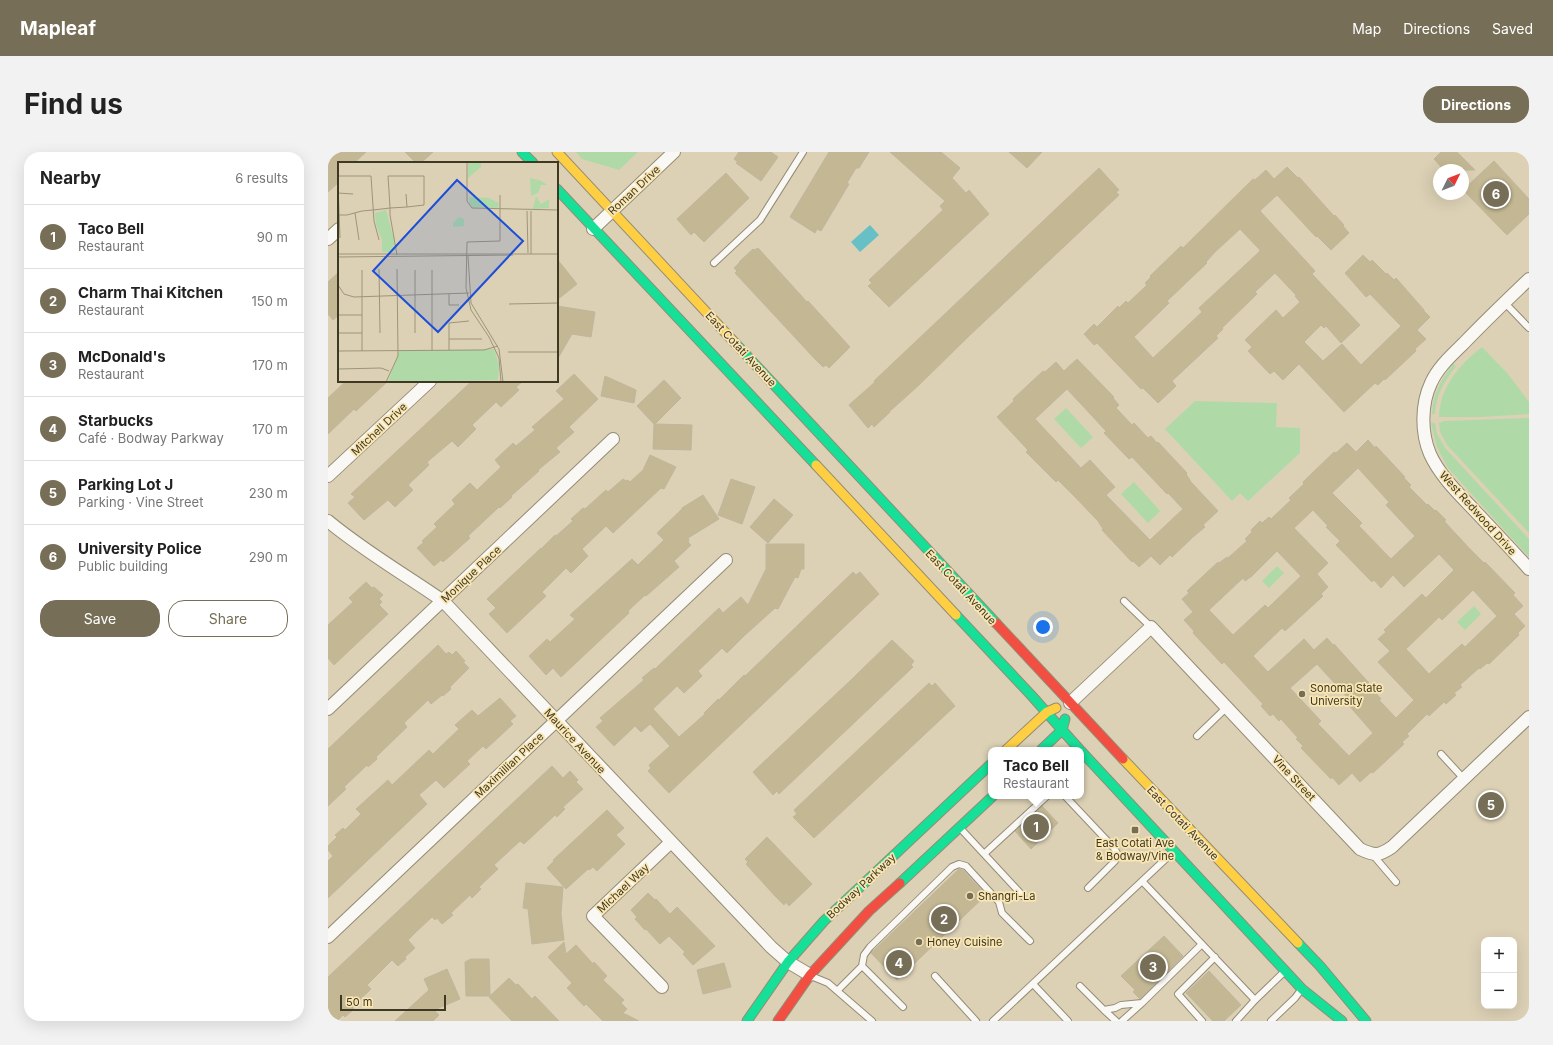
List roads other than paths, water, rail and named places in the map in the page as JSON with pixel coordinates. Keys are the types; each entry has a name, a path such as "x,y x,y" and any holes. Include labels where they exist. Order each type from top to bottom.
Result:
{"main road":[{"path":"522,152 532,162"},
{"name":"East Cotati Avenue","path":"557,152 1070,703 1320,966 1366,1021"},
{"name":"East Cotati Avenue","path":"558,190 1078,747"},
{"path":"1009,747 1047,712 1070,703"},
{"path":"1044,747 1062,730 1070,703"},
{"name":"East Cotati Avenue","path":"1084,753 1302,989 1342,1021"},
{"name":"Bodway Parkway","path":"747,1021 788,962 824,921 988,767"},
{"path":"778,1021 810,976 869,911 990,799"}],"street":[{"name":"Roman Drive","path":"593,229 674,152"},
{"path":"328,239 338,230"},
{"name":"West Redwood Drive","path":"1529,280 1445,362 1431,382 1424,408 1424,427 1430,454 1444,476 1529,569"},
{"name":"Mitchell Drive","path":"328,476 429,382"},
{"name":"Monique Place","path":"328,709 614,439"},
{"name":"Maurice Avenue","path":"328,521 372,555 443,600 771,947 788,962 810,976"},
{"name":"Maximillian Place","path":"328,937 726,560"},
{"path":"1070,703 1151,626"},
{"name":"Vine Street","path":"1151,626 1360,849 1373,854"},
{"path":"1373,854 1383,853 1392,847 1529,717"},
{"name":"Michael Way","path":"662,987 593,916 671,842"}],"lane":[{"path":"714,262 760,220 803,152"},
{"path":"1505,302 1529,328"},
{"path":"1124,601 1151,626"},
{"path":"1197,736 1227,708"},
{"path":"1441,754 1464,779"},
{"path":"984,854 1044,799"},
{"path":"1068,799 1117,853 1115,861 1088,888"},
{"path":"959,828 1022,896"},
{"path":"993,1021 1174,851"},
{"path":"1373,854 1396,882"},
{"path":"837,991 862,966 864,955 870,947 952,866 959,864 966,866 999,902 1002,912 1030,941"},
{"path":"1142,881 1255,1000"},
{"path":"1122,1021 1202,944"},
{"path":"1202,1021 1178,994 1214,957"},
{"path":"862,966 903,1007"},
{"path":"1236,1021 1286,970"},
{"path":"810,976 828,983 872,1021"},
{"path":"935,976 976,1021"},
{"path":"1033,984 1068,1021"},
{"path":"1080,986 1116,1021"},
{"path":"1271,1021 1295,998 1302,989"},
{"path":"1104,1010 1121,1005 1142,1003"}],"water":[{"path":"870,225 879,235 860,252 851,242"}],"place":[{"name":"University Police","path":"1496,194"},
{"name":"Sonoma State University","path":"1302,694"},
{"name":"Parking Lot J","path":"1491,805"},
{"name":"Taco Bell","path":"1036,827"},
{"name":"East Cotati Ave & Bodway/Vine","path":"1135,830"},
{"name":"Shangri-La","path":"970,896"},
{"name":"Charm Thai Kitchen","path":"944,919"},
{"name":"Honey Cuisine","path":"919,942"},
{"name":"Starbucks","path":"899,963"},
{"name":"McDonald's","path":"1153,967"}]}
